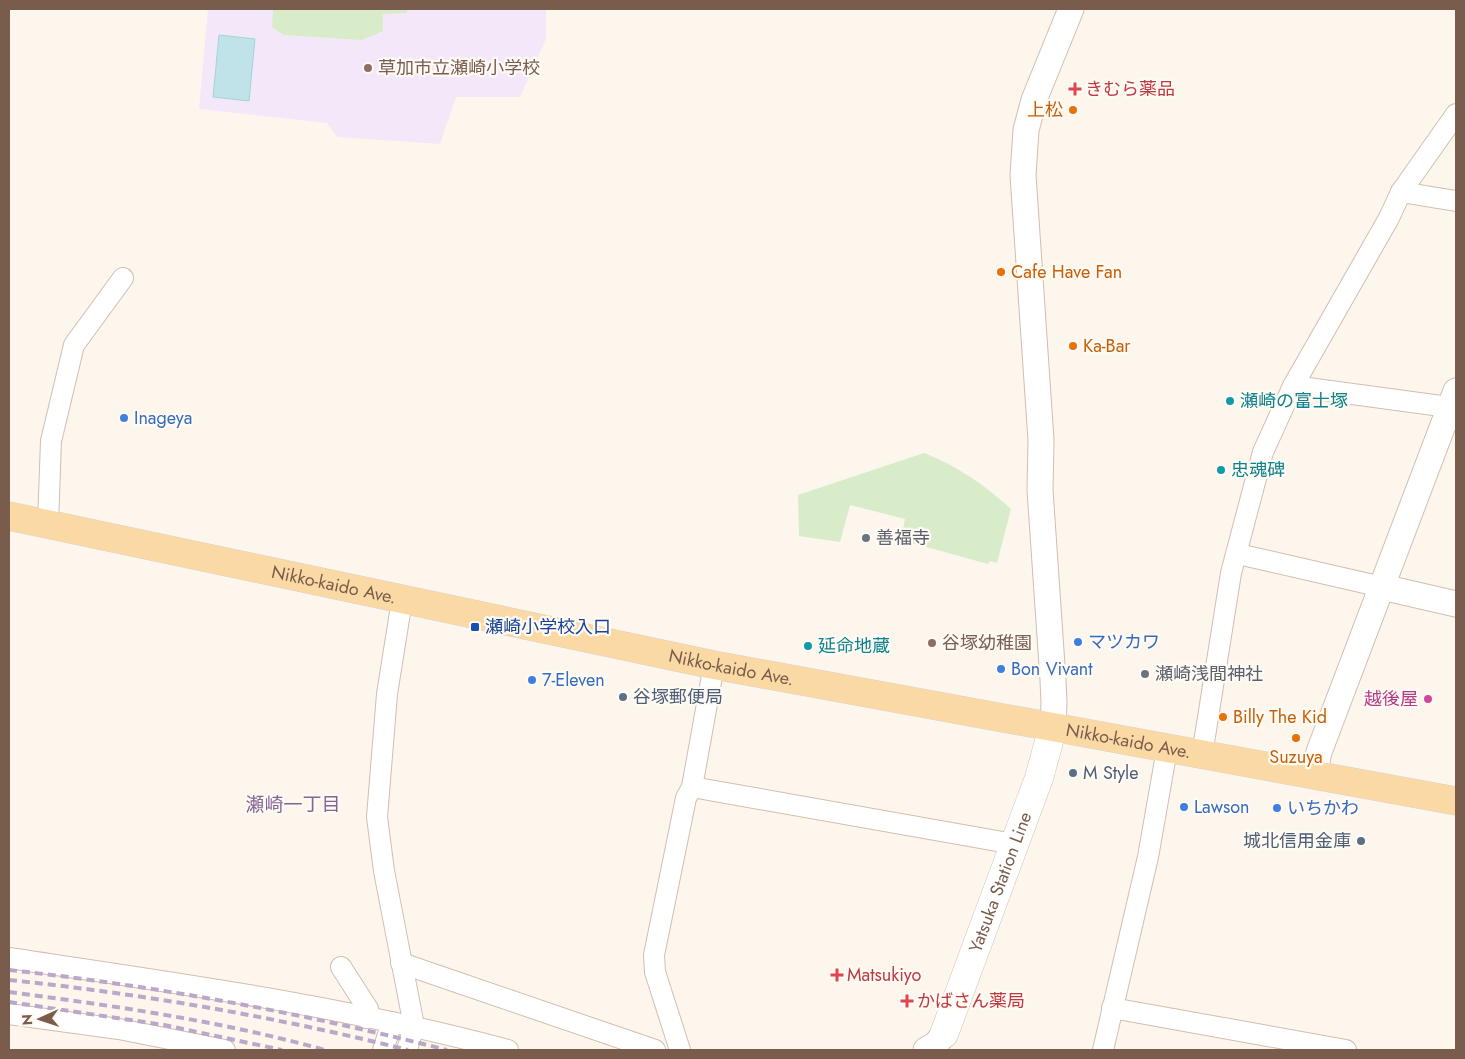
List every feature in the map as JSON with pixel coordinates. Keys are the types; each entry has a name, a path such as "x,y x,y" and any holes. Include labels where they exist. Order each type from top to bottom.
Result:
{"main road":[{"name":"Nikko-kaido Ave.","path":"9,516 714,665 1456,801"},
{"name":"Yatsuka Station Line","path":"938,1045 1014,844 1042,766 1053,727"}],"street":[{"path":"1053,727 1054,703 1040,490 1041,440 1023,175 1026,130 1034,100 1071,9"},
{"path":"1202,755 1231,573 1238,554 1264,452 1293,386 1402,192 1456,114"},
{"path":"1402,192 1456,201"},
{"path":"48,524 51,441 74,344 123,278"},
{"path":"1293,386 1454,402 1319,752 1314,775"},
{"path":"1238,554 1456,604"},
{"path":"402,600 387,694 377,817 384,870 414,1026 406,1050"},
{"path":"680,1050 655,972 654,955 686,798 692,787 714,665"},
{"path":"1103,1050 1148,857 1167,749"},
{"path":"692,787 1014,844"},
{"path":"9,958 244,994 414,1026 508,1050"},
{"path":"401,963 655,1050"},
{"path":"341,967 368,1009 366,1018"},
{"path":"1112,1008 1346,1050"},
{"path":"9,1014 119,1029 225,1050"},
{"path":"383,1050 392,1022"}],"shaded area":[{"name":"草加市立瀬崎小学校","path":"208,9 546,9 546,39 520,97 456,97 440,144 337,137 327,123 199,109"}],"green space":[{"path":"273,9 407,9 407,13 383,14 383,31 362,40 284,35 272,27"},
{"path":"924,453 970,477 1011,509 997,563 990,561 988,564 901,540 905,519 850,505 840,542 799,536 798,495"}],"water":[{"path":"219,35 255,39 249,101 213,97"}],"railway":[{"path":"9,970 119,984 229,1002 338,1024 447,1050"},
{"path":"9,980 109,992 210,1008 309,1027 408,1050"},
{"path":"9,992 128,1009 207,1023 325,1050"},
{"path":"9,1002 164,1025 282,1050"}],"place":[{"name":"草加市立瀬崎小学校","path":"368,68"},
{"name":"きむら薬品","path":"1075,89"},
{"name":"上松","path":"1073,110"},
{"name":"Cafe Have Fan","path":"1001,272"},
{"name":"Ka-Bar","path":"1073,346"},
{"name":"瀬崎の富士塚","path":"1230,401"},
{"name":"Inageya","path":"124,418"},
{"name":"忠魂碑","path":"1221,470"},
{"name":"善福寺","path":"866,538"},
{"name":"瀬崎小学校入口","path":"475,627"},
{"name":"マツカワ","path":"1078,642"},
{"name":"谷塚幼稚園","path":"932,643"},
{"name":"延命地蔵","path":"808,646"},
{"name":"Bon Vivant","path":"1001,669"},
{"name":"瀬崎浅間神社","path":"1145,674"},
{"name":"7-Eleven","path":"532,680"},
{"name":"谷塚郵便局","path":"623,697"},
{"name":"越後屋","path":"1428,699"},
{"name":"Billy The Kid","path":"1223,717"},
{"name":"Suzuya","path":"1296,738"},
{"name":"M Style","path":"1073,773"},
{"name":"Lawson","path":"1184,807"},
{"name":"いちかわ","path":"1277,808"},
{"name":"城北信用金庫","path":"1361,841"},
{"name":"Matsukiyo","path":"837,975"},
{"name":"かばさん薬局","path":"907,1001"}],"district":[{"name":"瀬崎一丁目","path":"293,804"}]}
